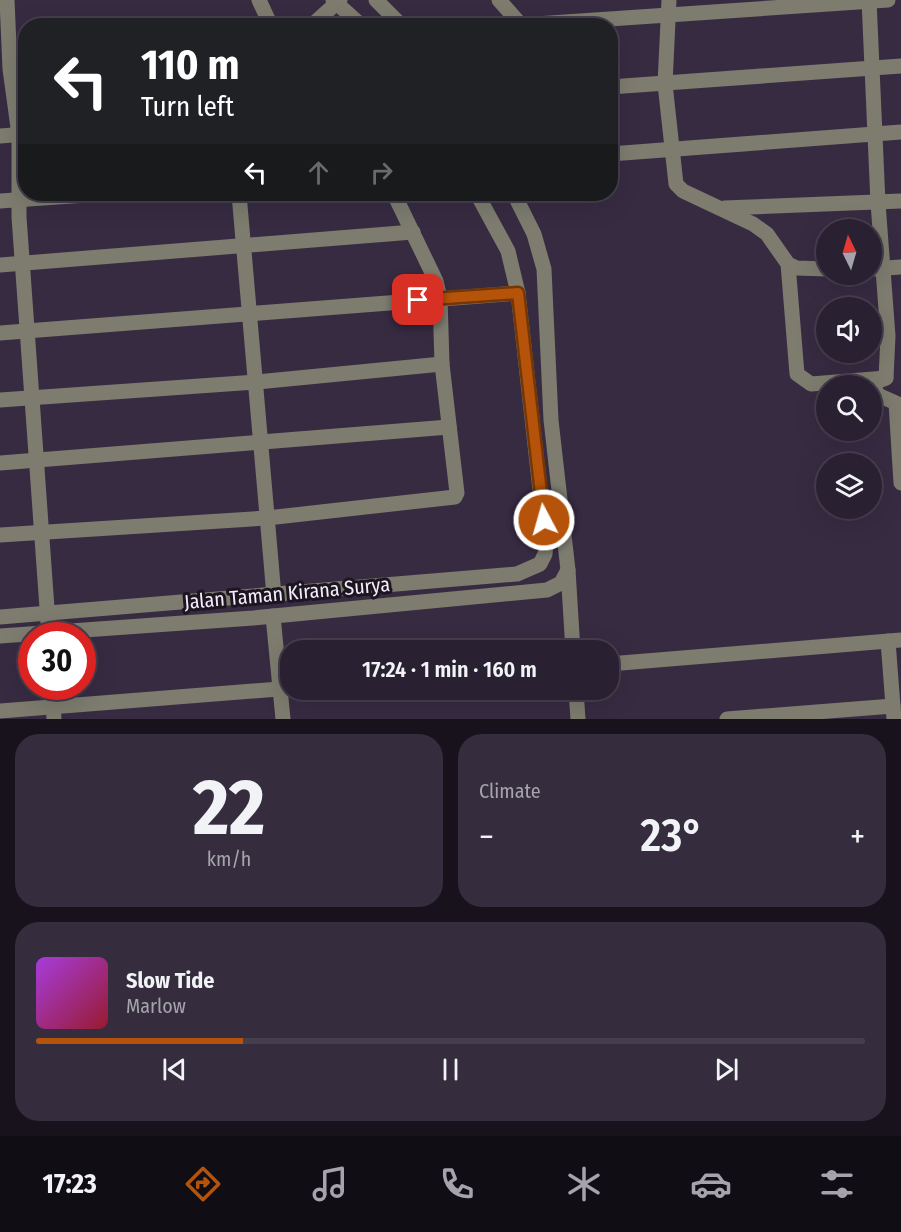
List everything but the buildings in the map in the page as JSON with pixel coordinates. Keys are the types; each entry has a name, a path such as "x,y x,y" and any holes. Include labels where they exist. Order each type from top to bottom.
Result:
{"street":[{"path":"7,0 12,68 18,108"},
{"path":"259,0 267,18"},
{"path":"376,0 394,18"},
{"path":"500,0 515,18"},
{"path":"587,18 670,8 888,0"},
{"path":"319,18 336,1 354,18"},
{"path":"869,1 878,219"},
{"path":"670,8 665,84 676,184 683,191 767,234 788,264 797,374 801,379 811,384 886,378"},
{"path":"618,87 901,66"},
{"path":"618,153 673,147 901,132"},
{"path":"0,136 18,134"},
{"path":"0,201 18,199"},
{"path":"18,201 34,397 35,459 48,622"},
{"path":"240,201 274,596"},
{"path":"0,535 267,518 455,497 457,493 442,363 440,298 436,281 398,201"},
{"path":"0,333 518,293 508,251 481,201"},
{"path":"518,201 534,234 544,269 551,420 568,570 572,640"},
{"path":"720,208 901,201"},
{"path":"0,265 413,232"},
{"path":"788,264 797,268 816,269"},
{"path":"882,268 901,267"},
{"path":"882,284 895,336 886,378"},
{"name":"Jalan Taman Kirana Surya","path":"0,617 517,574 540,564 545,554 546,543 518,293"},
{"path":"0,400 257,382 442,363"},
{"path":"886,378 876,382 874,387 878,395 898,402 901,483"},
{"path":"0,463 262,444 449,427"},
{"name":"Jalan Taman Kirana Surya","path":"96,630 547,590 561,583 568,570"},
{"path":"273,616 280,655"},
{"name":"Jalan Taman Kirana Surya","path":"0,636 18,635"},
{"path":"619,663 895,640 894,713 727,719"},
{"path":"0,711 53,713 280,689"},
{"path":"283,719 285,700"},
{"path":"577,700 578,719"}],"route":[{"path":"418,300 518,293 544,520"}]}
